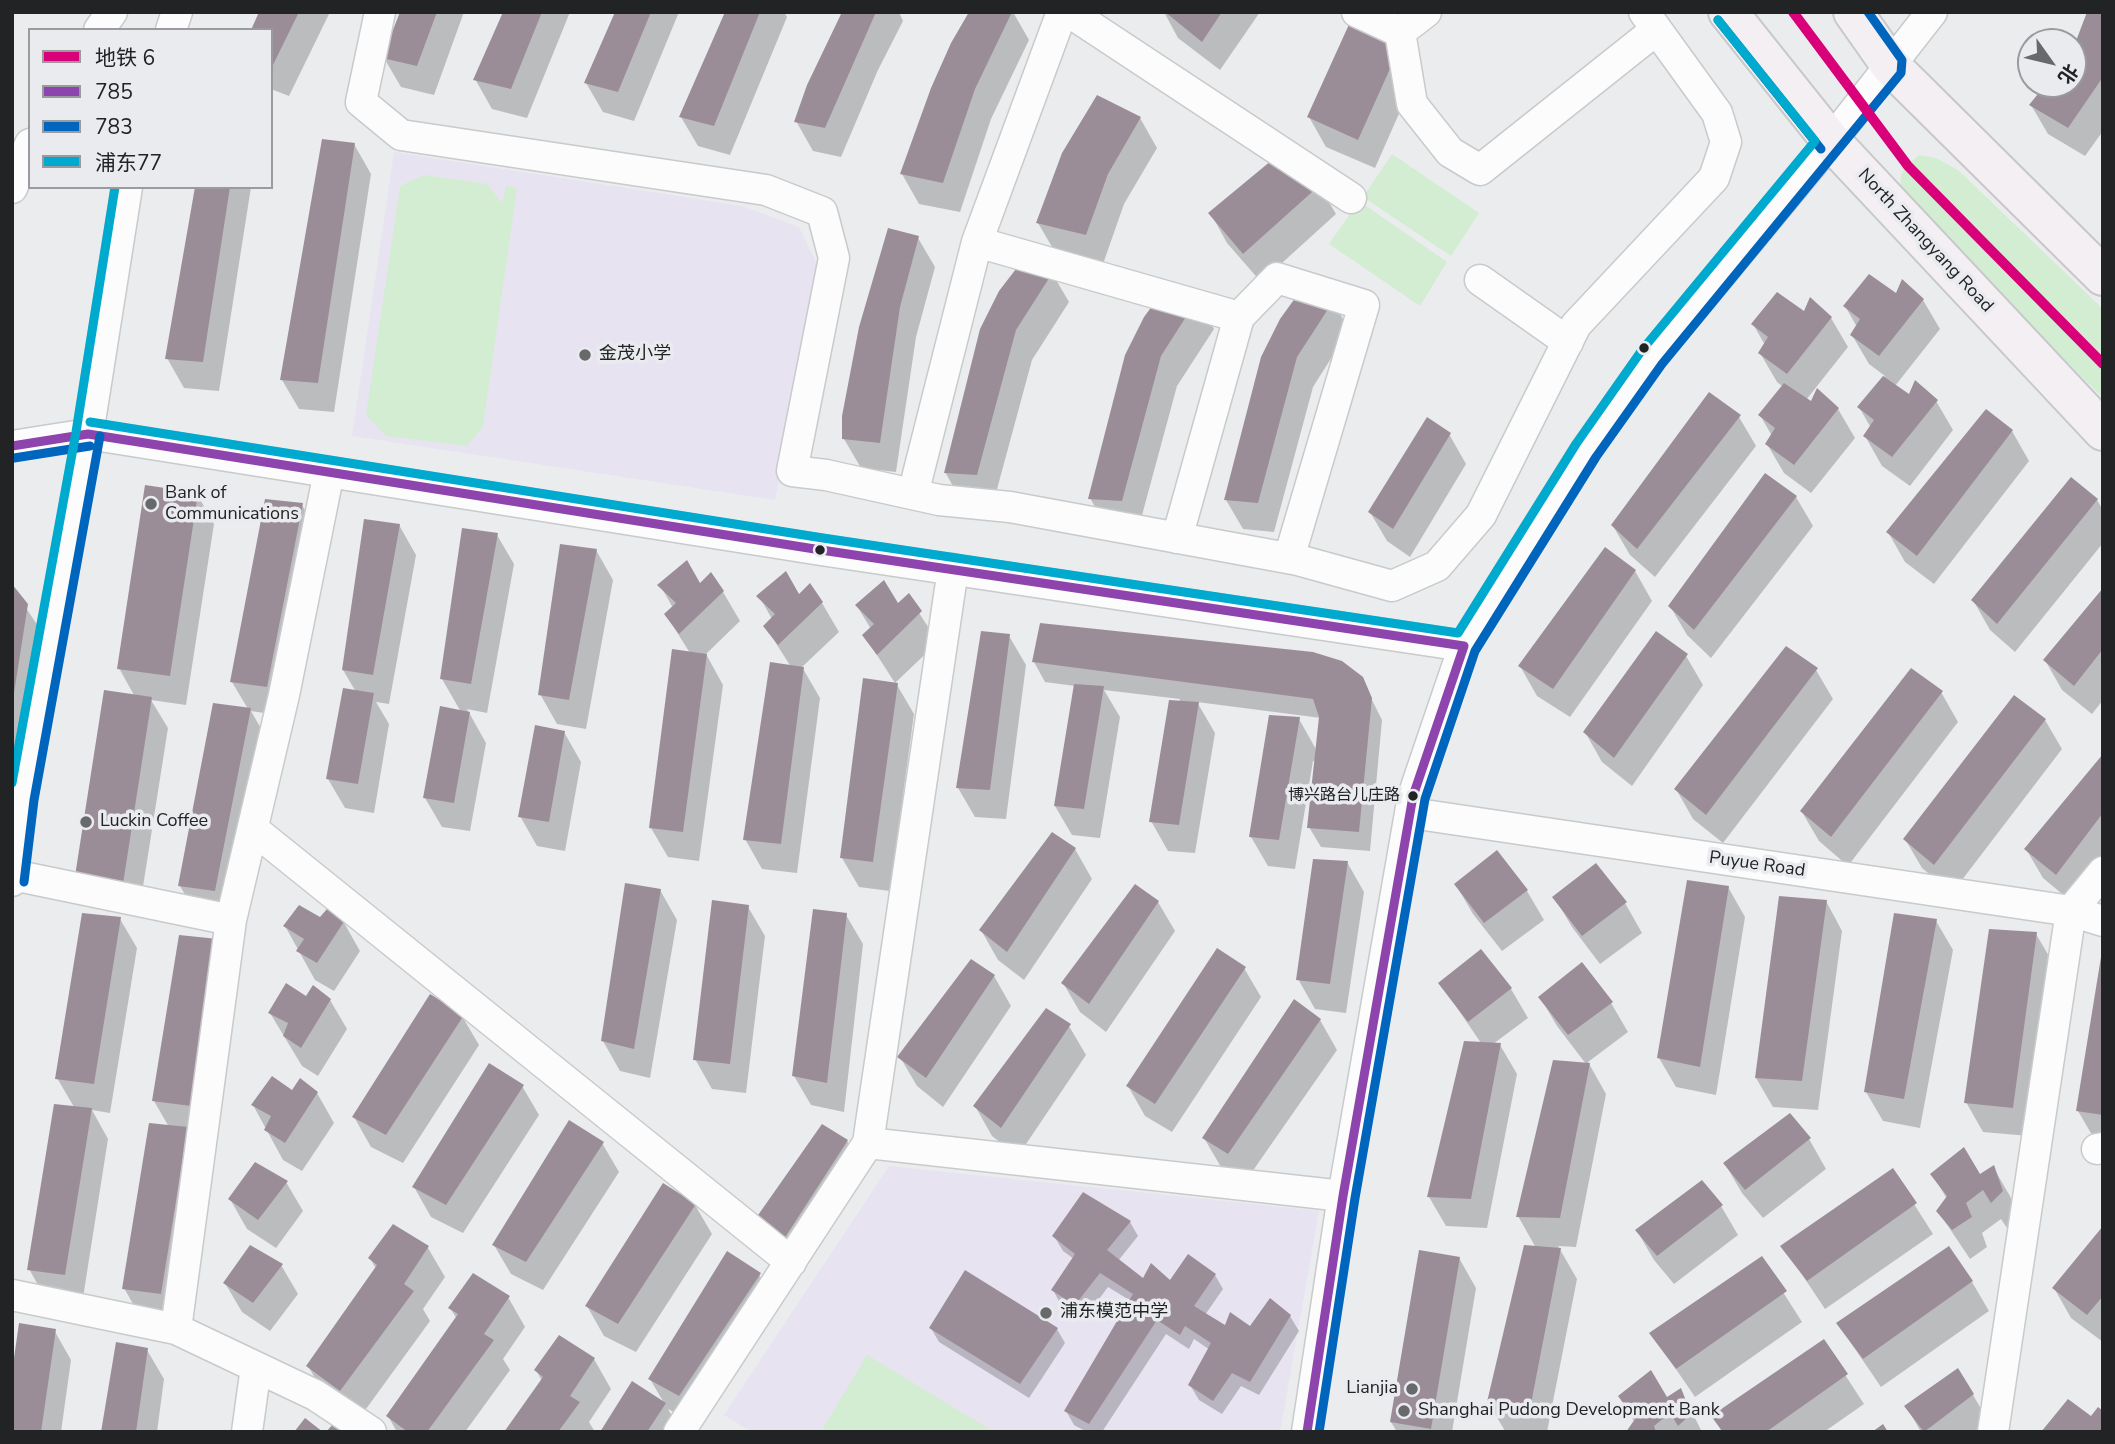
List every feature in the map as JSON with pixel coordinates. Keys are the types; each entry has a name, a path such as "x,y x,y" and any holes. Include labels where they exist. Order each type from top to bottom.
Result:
{"main road":[{"name":"North Zhangyang Road","path":"1728,12 1831,141 2103,431"},
{"path":"1853,12 1891,66 2103,276"}],"street":[{"path":"100,28 112,12"},
{"path":"380,12 361,102 401,135 766,190 822,212 834,258 792,471 826,475 913,494 1010,507 1289,558 1392,586 1437,566 1481,515 1576,325 1714,178 1726,142 1717,113 1650,21 1480,170 1450,152 1412,104 1400,32"},
{"path":"913,494 977,242 1062,12"},
{"path":"1069,12 1351,198"},
{"path":"1357,12 1400,32"},
{"path":"1400,32 1426,12"},
{"path":"1307,1432 1343,1196 1413,796 1464,646 1586,450 1651,357 1831,141 1931,12"},
{"path":"12,881 22,798 88,435 127,189"},
{"path":"977,242 1239,317"},
{"path":"1177,538 1239,317 1277,278 1364,305 1289,558"},
{"path":"1480,280 1568,342"},
{"path":"12,446 88,435 1464,646"},
{"path":"176,1329 231,920 329,472"},
{"path":"679,1432 868,1143 953,569"},
{"name":"Puyue Road","path":"1411,813 2071,911 2103,920"},
{"path":"253,829 791,1262"},
{"path":"1993,1432 2071,911 2103,872"},
{"path":"13,875 231,920"},
{"path":"868,1143 1343,1196"},
{"path":"12,1295 176,1329 315,1395 371,1432"},
{"path":"247,1432 256,1367"}],"shaded area":[{"name":"金茂小学","path":"394,152 742,206 799,227 821,273 775,500 352,436"},
{"name":"浦东模范中学","path":"889,1166 1319,1211 1280,1432 752,1432 724,1415"}],"green space":[{"path":"1392,154 1479,213 1451,256 1363,197"},
{"path":"1919,155 1936,158 1958,170 2103,309 2103,398 1905,198 1901,183 1902,174"},
{"path":"424,175 487,184 502,203 506,185 517,189 483,426 467,446 386,436 366,415 400,186"},
{"path":"1359,201 1447,262 1420,306 1329,244"},
{"path":"867,1355 994,1432 821,1432"}],"building":[{"path":"259,12 299,12 273,65 273,28 252,28"},
{"path":"400,12 437,12 417,66 382,58"},
{"path":"503,12 542,12 511,89 473,80"},
{"path":"615,12 651,12 618,92 584,83"},
{"path":"725,12 760,12 714,126 679,117"},
{"path":"842,12 876,12 825,128 794,122 807,85"},
{"path":"969,12 1012,12 975,89 943,183 900,174 931,88 951,43"},
{"path":"1165,12 1222,12 1202,42"},
{"path":"2087,12 2103,12 2103,77 2068,128 2029,105 2035,98 2087,98 2087,28 2081,28"},
{"path":"1351,20 1402,42 1358,140 1307,117"},
{"path":"1097,95 1141,117 1108,174 1086,235 1036,223 1062,153"},
{"path":"322,139 355,143 318,383 280,380"},
{"path":"1289,146 1321,184 1243,254 1208,213"},
{"path":"195,189 230,189 203,362 165,359"},
{"path":"888,228 919,236 900,307 880,443 842,439 842,416 859,327"},
{"path":"1026,256 1053,272 1016,330 977,475 944,473 980,329 999,291"},
{"path":"1869,274 1896,293 1902,279 1924,299 1879,356 1850,335 1860,319 1843,306"},
{"path":"1170,282 1198,298 1161,356 1122,501 1088,499 1125,355 1144,317"},
{"path":"1306,283 1334,300 1297,357 1258,503 1224,500 1261,357 1280,319"},
{"path":"1777,292 1804,311 1810,297 1832,317 1787,374 1758,353 1768,337 1751,324"},
{"path":"1883,376 1909,394 1915,380 1938,400 1892,457 1863,436 1874,420 1857,407"},
{"path":"1784,383 1811,401 1817,388 1839,408 1794,465 1765,444 1775,428 1758,415"},
{"path":"1709,392 1741,415 1637,549 1611,525"},
{"path":"1986,409 2013,430 1917,556 1886,532"},
{"path":"1427,417 1451,433 1393,529 1368,512"},
{"path":"1765,473 1797,496 1694,630 1668,606"},
{"path":"2071,477 2098,499 1997,624 1971,600"},
{"path":"145,485 198,493 170,676 117,669"},
{"path":"265,499 303,503 267,687 230,682"},
{"path":"364,519 400,524 373,675 342,670"},
{"path":"462,528 498,533 471,684 440,679"},
{"path":"560,544 597,549 569,700 538,695"},
{"path":"1605,547 1636,570 1553,689 1518,666"},
{"path":"687,560 700,583 711,572 724,591 679,634 664,614 676,603 657,585"},
{"path":"786,571 799,594 810,583 823,602 778,645 763,626 775,614 756,596"},
{"path":"884,580 898,603 909,593 922,611 877,655 862,635 874,624 855,605"},
{"path":"12,584 28,604 14,693 12,693"},
{"path":"2103,588 2103,649 2074,686 2043,660"},
{"path":"1040,623 1313,652 1342,661 1363,677 1372,698 1359,832 1307,828 1319,717 1313,699 1032,662"},
{"path":"981,631 1010,634 990,790 956,788"},
{"path":"1656,631 1688,654 1614,758 1583,732"},
{"path":"1786,646 1818,668 1706,815 1674,789"},
{"path":"672,649 707,654 683,832 649,828"},
{"path":"770,662 804,667 781,844 743,840"},
{"path":"1911,668 1943,691 1831,837 1800,811"},
{"path":"863,678 898,683 873,862 840,858"},
{"path":"1074,684 1104,686 1084,809 1054,806"},
{"path":"343,688 374,693 358,784 326,779"},
{"path":"104,690 152,697 123,884 75,876"},
{"path":"2014,695 2046,719 1934,865 1903,839"},
{"path":"1169,700 1199,702 1179,825 1149,822"},
{"path":"213,703 251,708 215,891 178,886"},
{"path":"440,706 470,712 454,803 423,798"},
{"path":"1269,715 1300,717 1279,840 1249,837"},
{"path":"535,725 565,731 549,822 518,817"},
{"path":"2103,754 2103,813 2056,875 2024,849"},
{"path":"1052,832 1076,848 1007,952 979,930"},
{"path":"1497,850 1528,890 1484,923 1454,884"},
{"path":"1313,859 1348,861 1330,984 1296,980"},
{"path":"1596,863 1627,902 1582,936 1552,897"},
{"path":"1687,880 1729,886 1700,1067 1657,1058"},
{"path":"625,883 661,889 634,1049 601,1041"},
{"path":"1135,884 1159,901 1089,1004 1061,983"},
{"path":"1779,896 1827,900 1802,1081 1755,1078"},
{"path":"712,900 749,905 730,1064 693,1060"},
{"path":"299,905 320,917 327,909 345,920 317,963 296,951 304,939 283,926"},
{"path":"813,909 847,913 827,1083 792,1076"},
{"path":"82,913 121,917 94,1084 55,1079"},
{"path":"1894,913 1937,919 1904,1099 1864,1092"},
{"path":"1989,929 2037,932 2013,1108 1964,1103"},
{"path":"179,935 218,939 191,1106 152,1101"},
{"path":"1217,948 1246,967 1155,1104 1126,1086"},
{"path":"1481,949 1512,988 1468,1022 1438,983"},
{"path":"2103,957 2103,1115 2076,1111"},
{"path":"971,959 995,975 926,1078 897,1057"},
{"path":"1582,962 1613,1002 1568,1035 1538,997"},
{"path":"286,983 306,996 313,985 331,999 301,1048 283,1036 288,1023 268,1013"},
{"path":"430,994 464,1015 386,1135 352,1117"},
{"path":"1294,999 1321,1019 1228,1154 1202,1138"},
{"path":"1046,1008 1071,1024 1001,1128 973,1106"},
{"path":"1464,1041 1501,1043 1471,1199 1427,1197"},
{"path":"1553,1060 1590,1063 1560,1218 1516,1217"},
{"path":"489,1063 524,1085 446,1205 412,1187"},
{"path":"272,1076 292,1090 300,1078 318,1092 285,1143 264,1130 271,1116 251,1105"},
{"path":"54,1104 92,1108 65,1275 27,1270"},
{"path":"1790,1113 1811,1138 1745,1190 1723,1163"},
{"path":"569,1120 604,1142 526,1262 492,1245"},
{"path":"149,1123 188,1127 161,1294 122,1289"},
{"path":"822,1124 848,1140 784,1239 756,1218"},
{"path":"1964,1147 1980,1174 1994,1165 2003,1191 1991,1203 1983,1190 1966,1203 1972,1217 1952,1230 1936,1211 1947,1196 1930,1174"},
{"path":"255,1162 288,1181 258,1220 228,1199"},
{"path":"1893,1168 1917,1203 1807,1281 1780,1246"},
{"path":"1702,1180 1723,1205 1657,1256 1635,1230"},
{"path":"663,1183 696,1204 618,1324 585,1306"},
{"path":"1083,1192 1131,1221 1107,1250 1143,1278 1151,1263 1170,1280 1188,1254 1216,1274 1194,1306 1225,1325 1230,1312 1250,1326 1270,1298 1291,1315 1250,1382 1232,1373 1213,1401 1188,1385 1211,1343 1185,1326 1180,1335 1157,1320 1089,1424 1064,1411 1133,1294 1100,1273 1075,1305 1051,1290 1075,1254 1052,1236"},
{"path":"393,1224 429,1246 404,1284 414,1291 340,1391 306,1366 377,1265 368,1258"},
{"path":"2103,1226 2103,1296 2087,1315 2052,1288"},
{"path":"250,1245 283,1264 253,1303 223,1283"},
{"path":"1524,1245 1561,1248 1531,1404 1487,1402"},
{"path":"1949,1246 1973,1281 1863,1359 1836,1323"},
{"path":"1419,1250 1460,1257 1431,1429 1390,1422"},
{"path":"727,1251 761,1273 679,1396 648,1379"},
{"path":"1762,1256 1787,1291 1676,1369 1649,1333"},
{"path":"965,1270 1058,1328 1020,1384 929,1328"},
{"path":"473,1273 510,1296 484,1334 494,1340 427,1432 408,1432 386,1416 458,1314 448,1308"},
{"path":"19,1323 56,1329 41,1432 12,1432 12,1372"},
{"path":"559,1335 595,1358 570,1396 580,1402 558,1432 504,1432 543,1377 534,1370"},
{"path":"1824,1339 1848,1374 1766,1432 1723,1432 1711,1416"},
{"path":"116,1342 148,1348 136,1432 101,1432"},
{"path":"1958,1368 1974,1394 1924,1432 1904,1406"},
{"path":"1651,1370 1667,1397 1681,1388 1691,1414 1678,1426 1670,1413 1654,1426 1656,1432 1626,1432 1635,1419 1618,1396"},
{"path":"632,1381 666,1403 647,1432 600,1432"},
{"path":"2068,1399 2091,1416 2098,1407 2103,1411 2103,1432 2041,1432"},
{"path":"305,1418 323,1432 294,1432"},
{"path":"334,1423 347,1432 326,1432"},
{"path":"1883,1424 1888,1432 1872,1432"}],"metro line":[{"name":"6","path":"1793,12 1908,166 2103,364"}],"transit line":[{"name":"783","path":"1319,1432 1355,1198 1425,799 1475,651 1596,457 1662,364 1901,73 1902,60 1868,12"},
{"name":"783","path":"1718,20 1821,149"},
{"name":"浦东77","path":"90,422 823,538 1458,633 1576,444 1642,350 1815,141 1718,20"},
{"name":"浦东77","path":"12,783 76,432 115,189"},
{"name":"785","path":"12,446 88,434 821,550 1464,646"},
{"name":"783","path":"24,882 34,800 100,436"},
{"name":"783","path":"14,458 90,446"},
{"name":"785","path":"1307,1432 1343,1196 1413,796 1464,646"}],"place":[{"name":"金茂小学","path":"585,355"},
{"name":"Bank of Communications","path":"151,504"},
{"name":"博兴路台儿庄路","path":"1413,796"},
{"name":"Luckin Coffee","path":"86,822"},
{"name":"浦东模范中学","path":"1046,1313"},
{"name":"Lianjia","path":"1412,1389"},
{"name":"Shanghai Pudong Development Bank","path":"1404,1411"}]}
